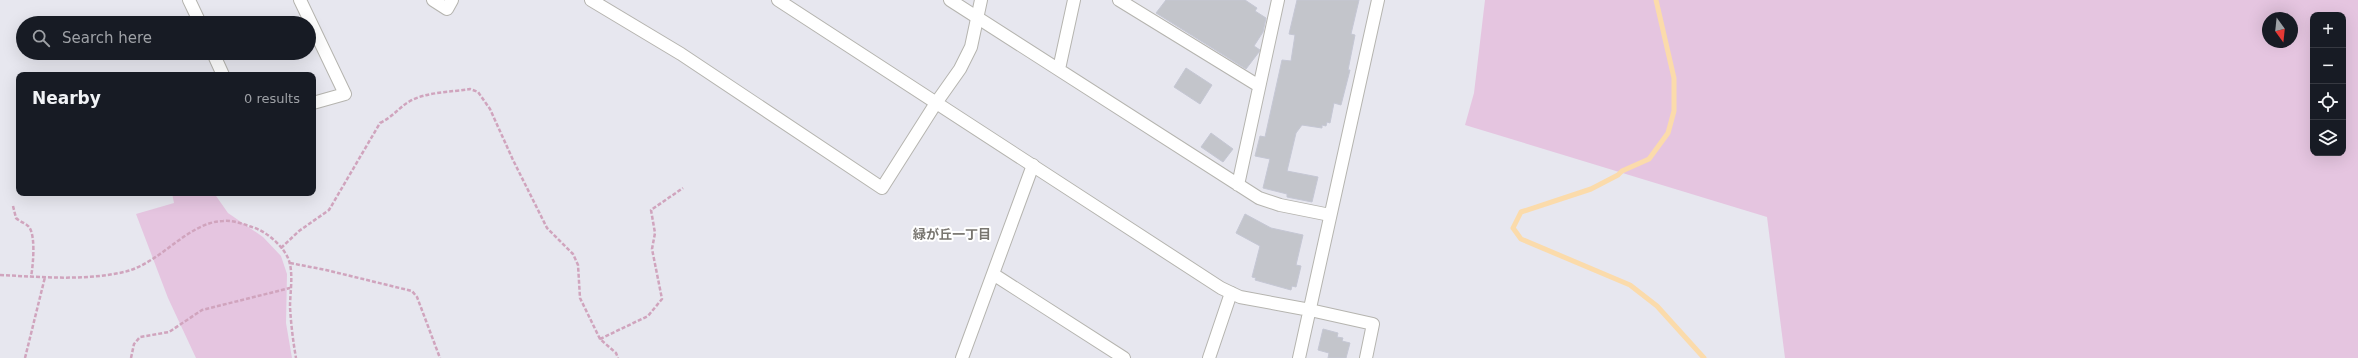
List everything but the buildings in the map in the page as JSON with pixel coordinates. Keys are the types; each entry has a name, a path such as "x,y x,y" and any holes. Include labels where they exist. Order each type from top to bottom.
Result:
{"street":[{"path":"189,0 197,16"},
{"path":"300,0 308,16"},
{"path":"433,0 447,8 452,0"},
{"path":"591,0 681,54 882,188 936,103 960,69 971,47 981,0"},
{"path":"778,0 1231,293 1373,324 1366,358"},
{"path":"950,0 1238,185 1269,202 1330,216"},
{"path":"1059,70 1074,0"},
{"path":"1119,0 1259,86"},
{"path":"1238,185 1278,0"},
{"path":"1299,358 1378,0"},
{"path":"316,33 345,94 316,102"},
{"path":"216,60 222,72"},
{"path":"962,358 1033,166"},
{"path":"993,274 1124,358"},
{"path":"1209,358 1231,293"}],"path":[{"path":"281,248 299,231 329,210 380,122 391,118 408,102 417,98 474,90 478,92 490,109 513,160 547,228 573,254 578,265 580,298 600,339 616,353 618,358"},
{"path":"600,339 648,316 662,299 652,249 655,233 651,210 684,188"},
{"path":"13,206 16,218 28,226 31,230 33,257 31,277"},
{"path":"0,275 45,278 106,275 133,269 154,259 194,231 221,221 232,221 257,229 281,248 290,263 292,330 296,358"},
{"path":"290,263 326,270 412,291 417,297 426,318 440,358"},
{"path":"25,358 45,278"},
{"path":"131,358 134,344 140,337 169,332 202,310 290,288"}],"shaded area":[{"path":"1485,0 2358,0 2358,358 1785,358 1767,217 1465,125 1474,93"},
{"path":"173,196 216,196 228,213 263,237 281,256 287,274 286,323 292,358 196,358 168,298 136,214 174,203"}],"waterway":[{"path":"1656,0 1674,78 1674,111 1668,133 1649,159 1622,171 1618,175 1591,189 1521,212 1513,228 1521,239 1630,285 1657,306 1704,358"}],"district":[{"name":"緑が丘一丁目","path":"952,234"}]}
